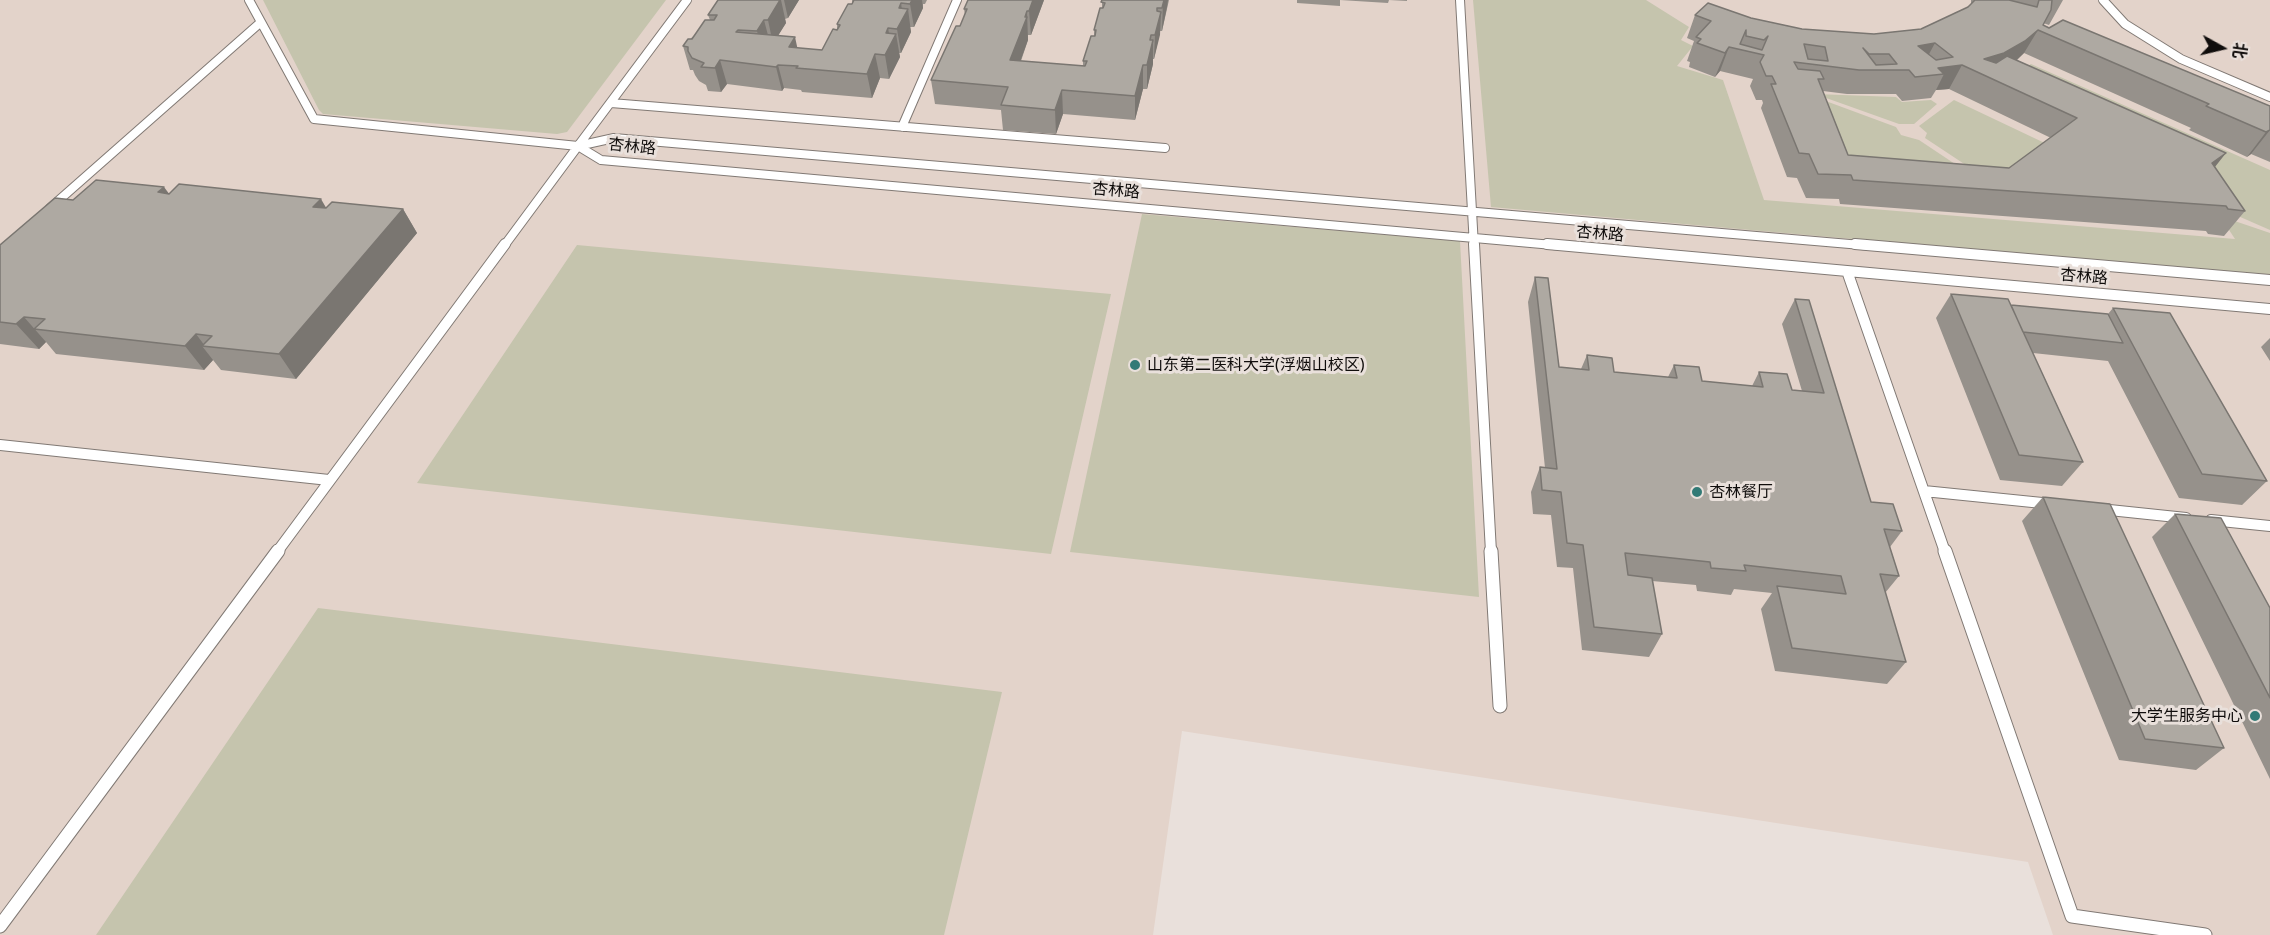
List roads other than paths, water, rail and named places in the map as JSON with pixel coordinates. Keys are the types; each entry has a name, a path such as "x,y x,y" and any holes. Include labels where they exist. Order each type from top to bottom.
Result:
{"lane":[{"path":"249,0 314,119 578,146"},
{"path":"0,926 687,0"},
{"path":"902,127 957,0"},
{"path":"1460,0 1500,706"},
{"path":"2103,0 2125,24 2181,59 2270,97"},
{"path":"44,214 261,22"},
{"path":"611,103 1165,148"},
{"name":"杏林路","path":"578,146 614,138 2270,280"},
{"name":"杏林路","path":"578,146 601,160 2270,309"},
{"path":"1847,271 2072,916 2205,935"},
{"path":"0,445 329,480"},
{"path":"1924,491 2062,505"},
{"path":"2085,507 2270,526"}],"place":[{"name":"山东第二医科大学(浮烟山校区)","path":"1135,365"},
{"name":"杏林餐厅","path":"1697,492"},
{"name":"大学生服务中心","path":"2255,716"}]}
